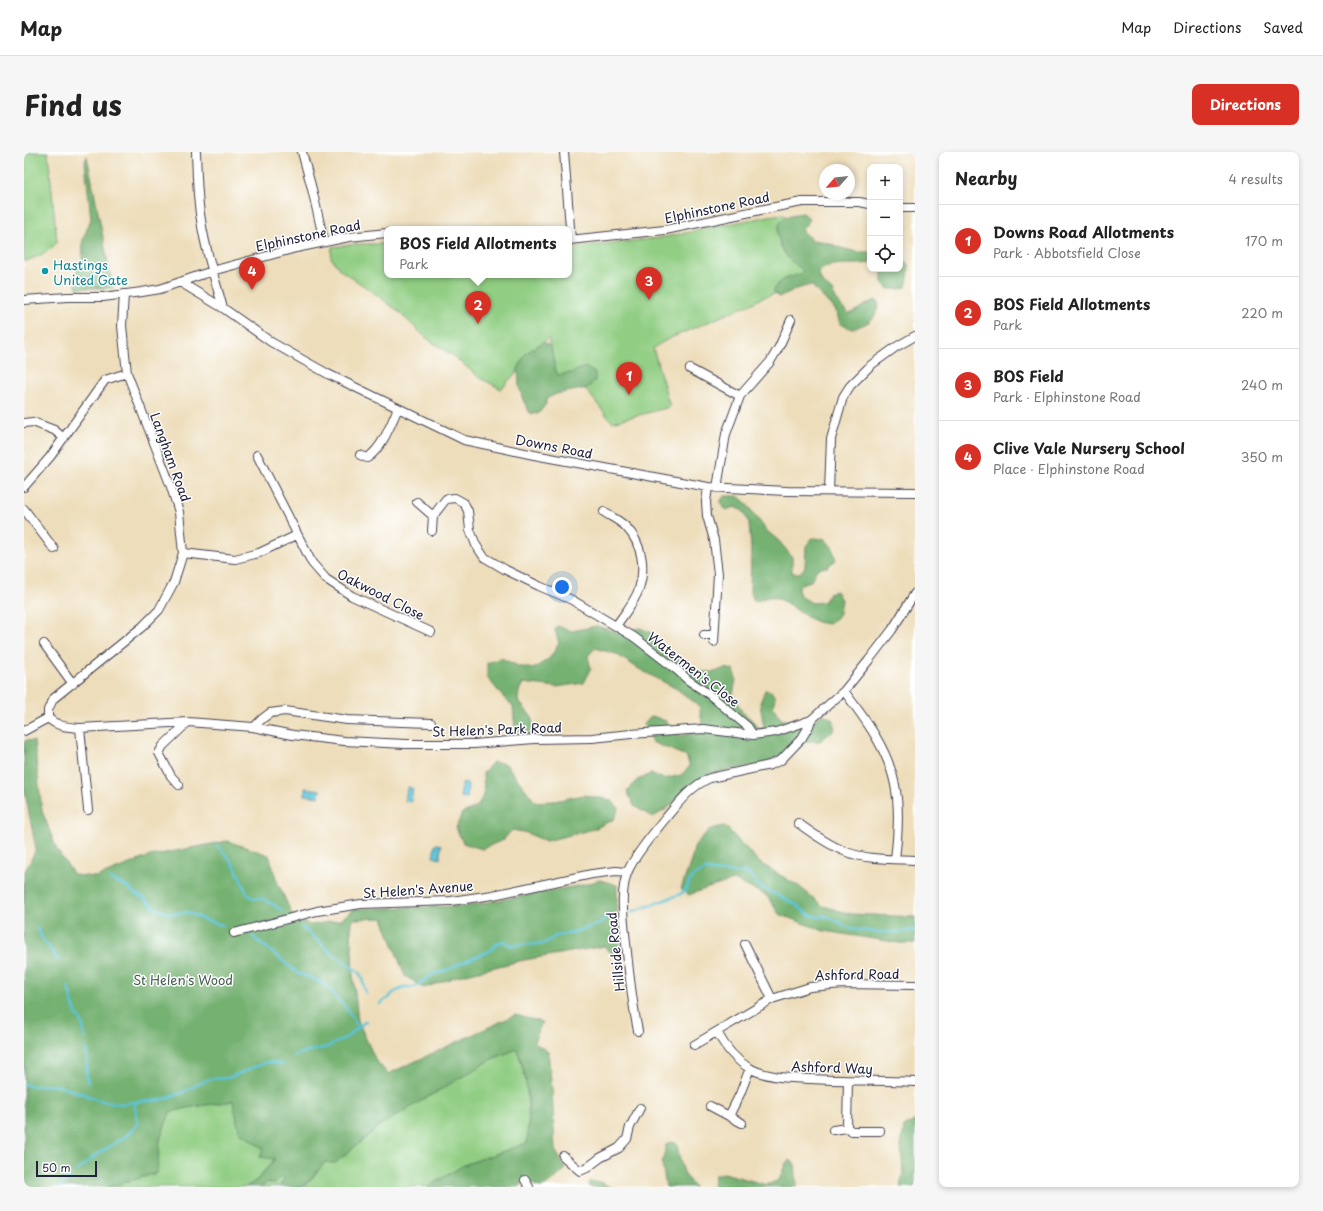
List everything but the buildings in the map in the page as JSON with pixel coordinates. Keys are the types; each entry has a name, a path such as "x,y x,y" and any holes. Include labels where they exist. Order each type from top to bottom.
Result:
{"street":[{"path":"196,152 196,185 201,221 212,271 223,308"},
{"path":"302,152 324,241"},
{"path":"564,152 569,226"},
{"name":"Elphinstone Road","path":"572,240 665,230 802,202 859,202 867,203"},
{"path":"903,208 915,208"},
{"name":"Elphinstone Road","path":"24,300 68,297 103,297 160,289 212,271 324,241 384,233"},
{"name":"Downs Road","path":"180,282 202,294 271,342 328,374 464,440 534,455 708,487 915,492"},
{"name":"Langham Road","path":"48,718 48,710 53,699 142,627 159,610 174,582 183,553 179,512 170,484 127,373 122,326 124,294"},
{"path":"717,488 726,434 740,396 770,362 779,347 791,320"},
{"path":"829,491 831,439 843,397 850,386 870,365 915,336"},
{"path":"698,373 700,364"},
{"path":"690,369 740,396"},
{"path":"24,487 50,458 105,380 127,373"},
{"path":"360,455 367,458 374,453 390,427 398,408"},
{"path":"24,423 34,422 54,430 64,438"},
{"name":"Oakwood Close","path":"257,455 312,563 326,579 352,596 431,632"},
{"path":"704,635 714,638 717,614 718,574 714,540 707,516 706,502 708,487"},
{"name":"Watermen's Close","path":"433,516 446,499 455,498 464,503 468,511 470,530 476,546 484,557 496,565 572,600 634,637 688,680 710,694 748,727 753,735"},
{"path":"417,502 433,516 432,531"},
{"path":"24,509 54,548"},
{"path":"604,512 627,528 636,541 642,558 643,571 639,589 616,626"},
{"path":"183,553 234,559 259,553 297,535"},
{"name":"St Helen's Park Road","path":"48,718 54,724 65,727 80,728 188,722 254,727 293,735 344,741 406,744 474,744 534,739 592,738 703,729 753,735 776,732 811,720 844,691 887,636 915,593"},
{"path":"44,644 73,684"},
{"path":"844,691 870,726 886,755 895,785 898,811 896,859"},
{"path":"254,727 270,713 285,712 347,720 431,723"},
{"path":"24,731 48,718"},
{"path":"628,872 652,835 693,787 710,778 770,765 781,760 802,738 811,720"},
{"path":"179,785 171,776 160,753 163,746 188,722"},
{"path":"80,728 88,810"},
{"path":"798,824 823,841 845,852 866,856 915,860"},
{"name":"St Helen's Avenue","path":"234,933 317,911 361,904 451,901 493,895 592,874 616,871 628,872"},
{"name":"Hillside Road","path":"628,872 622,902 623,918 632,1005 638,1031"},
{"path":"745,944 772,999"},
{"name":"Ashford Road","path":"694,1045 772,999 810,988 836,984 915,985"},
{"name":"Ashford Way","path":"716,1032 726,1049 736,1059 750,1068 770,1076 848,1081 915,1082"},
{"path":"729,1116 740,1094 750,1068"},
{"path":"847,1128 848,1081"},
{"path":"710,1106 742,1122"},
{"path":"563,1156 580,1171 587,1168 600,1158 619,1148 627,1139 630,1127 640,1108"},
{"path":"833,1130 847,1128 852,1131 880,1131"}],"green space":[{"path":"24,152 48,152 57,241 47,252 24,262"},
{"path":"87,156 113,288 77,288 74,277 82,263 83,239 91,219 85,162"},
{"path":"803,213 809,218 808,223 802,228 804,233 812,240 826,242 857,252 867,252 867,264 830,266 818,272 822,282 832,291 838,303 849,314 876,300 879,304 875,315 870,321 852,329 840,324 836,311 811,285 796,289 779,297 773,291 778,283 801,274 803,271 789,259 779,241 778,229 780,224 783,219 790,215"},
{"path":"782,214 789,218 815,278 781,292 761,298 753,303 668,339 653,348 670,407 612,422 581,384 558,375 555,369 548,338 501,389 480,378 453,356 425,337 398,311 340,270 331,258 332,247 356,244 384,244 384,278 572,278 572,248 660,238"},
{"path":"903,260 909,266 906,287 899,289 888,289 882,282 882,272 903,272"},
{"path":"543,342 551,347 555,369 558,375 570,373 585,367 595,373 595,381 587,388 556,394 546,399 546,404 538,414 530,413 523,400 519,386 518,369 526,353"},
{"path":"724,496 738,496 745,502 767,531 779,541 792,557 792,573 800,573 805,567 806,546 812,538 825,539 832,547 836,560 827,567 817,569 811,581 801,584 798,589 800,596 812,603 824,602 829,593 836,591 841,600 838,617 828,624 820,623 783,601 772,597 754,601 750,591 751,549 749,523 743,511 734,507 726,510 720,502"},
{"path":"557,626 572,631 596,626 618,632 640,628 652,633 661,650 701,672 715,672 725,668 733,670 736,679 733,695 742,712 760,729 764,728 760,703 765,690 771,691 775,697 773,707 781,719 806,725 823,714 832,719 835,729 820,741 807,741 794,750 758,766 709,774 686,789 668,808 653,817 634,806 627,791 637,780 651,774 664,779 681,775 690,766 686,756 652,742 643,724 652,716 666,721 681,736 693,733 702,722 699,706 677,689 639,669 616,654 595,648 588,656 591,669 584,683 556,687 523,683 519,691 518,701 532,717 533,729 524,735 515,728 513,706 503,697 487,677 487,663 501,658 518,666 533,669 550,658 559,643 555,630"},
{"name":"St Helen's Wood","path":"26,740 34,741 42,811 57,850 74,875 96,877 150,856 227,841 269,855 277,881 292,914 310,925 340,920 354,909 467,906 583,885 600,880 617,885 617,930 620,953 612,954 605,946 524,960 458,976 424,988 405,976 383,918 353,919 351,929 353,974 358,1021 376,1061 388,1074 515,1015 542,1022 534,1042 548,1052 552,1089 555,1150 566,1169 550,1183 540,1187 534,1185 527,1178 519,1187 428,1187 464,1165 527,1143 528,1096 524,1073 517,1049 492,1059 382,1124 335,1163 325,1162 311,1179 302,1187 279,1187 284,1180 283,1176 273,1184 268,1182 260,1187 246,1187 257,1180 275,1159 260,1157 264,1149 240,1134 233,1101 170,1112 160,1139 157,1173 109,1187 24,1187 24,874 36,849 24,788 24,743"},
{"path":"493,762 506,764 535,802 554,801 584,795 611,800 619,808 614,819 594,829 546,841 524,832 512,830 503,840 482,849 463,843 456,828 462,813 477,807 484,794 483,773"},
{"path":"725,826 760,863 800,887 823,906 851,914 915,917 915,943 900,943 824,931 779,914 767,896 734,880 689,895 681,889 695,845 710,829"},
{"path":"517,1049 526,1080 529,1118 527,1143 464,1165 428,1187 302,1187 311,1179 325,1162 335,1163 382,1124 492,1059"},
{"path":"233,1101 240,1134 264,1149 260,1157 275,1158 257,1180 246,1187 109,1187 157,1173 160,1139 170,1112"},
{"path":"914,1121 915,1187 900,1187 903,1172 901,1146 904,1127"},
{"path":"671,1142 677,1144 684,1173 695,1187 666,1187 662,1164 666,1145"},
{"path":"790,1160 795,1164 797,1187 714,1187 713,1185 715,1175 724,1173 767,1185 779,1180 786,1163"},
{"path":"283,1176 284,1180 279,1187 260,1187 268,1182 273,1184"},
{"path":"589,1182 600,1182 611,1187 589,1187"}],"water":[{"path":"464,783 468,785 467,798 460,797 462,784"},
{"path":"409,787 413,789 411,802 405,801 407,788"},
{"path":"305,788 320,790 319,797 305,795"},
{"path":"435,845 441,845 440,859 433,857"}],"waterway":[{"path":"217,845 236,869 247,894 253,898 263,899 282,910"},
{"path":"632,912 681,894 687,888 689,882 694,876 705,870 736,873 745,872 753,877 757,885 797,905 807,914 817,917 825,916 846,927 873,932 900,932 915,930"},
{"path":"110,879 126,886 135,894 144,898 155,908 170,914 187,912 205,920 223,925"},
{"path":"380,1004 389,998 393,993 404,987 414,987 434,974 447,970 492,950 497,943 504,941 509,945 543,944 556,936 599,924 606,917 611,915"},
{"path":"301,927 330,952 359,972 366,994"},
{"path":"37,928 43,940 58,960"},
{"path":"252,936 299,974 324,984 347,1009 358,1027"},
{"path":"68,987 73,1005 82,1022 85,1039"},
{"path":"294,1056 327,1047 347,1037 366,1021"},
{"path":"86,1048 88,1082"},
{"path":"24,1084 31,1086 54,1085 98,1100 122,1104 161,1100 179,1094 209,1079 228,1078 267,1062 282,1064"},
{"path":"77,1171 96,1155 125,1137 138,1124 134,1102"},
{"path":"60,1187 70,1176"}],"place":[{"name":"Hastings United Gate","path":"45,271"},
{"name":"Clive Vale Nursery School","path":"252,290"},
{"name":"BOS Field","path":"649,300"},
{"name":"BOS Field Allotments","path":"478,324"},
{"name":"Downs Road Allotments","path":"629,395"}]}
